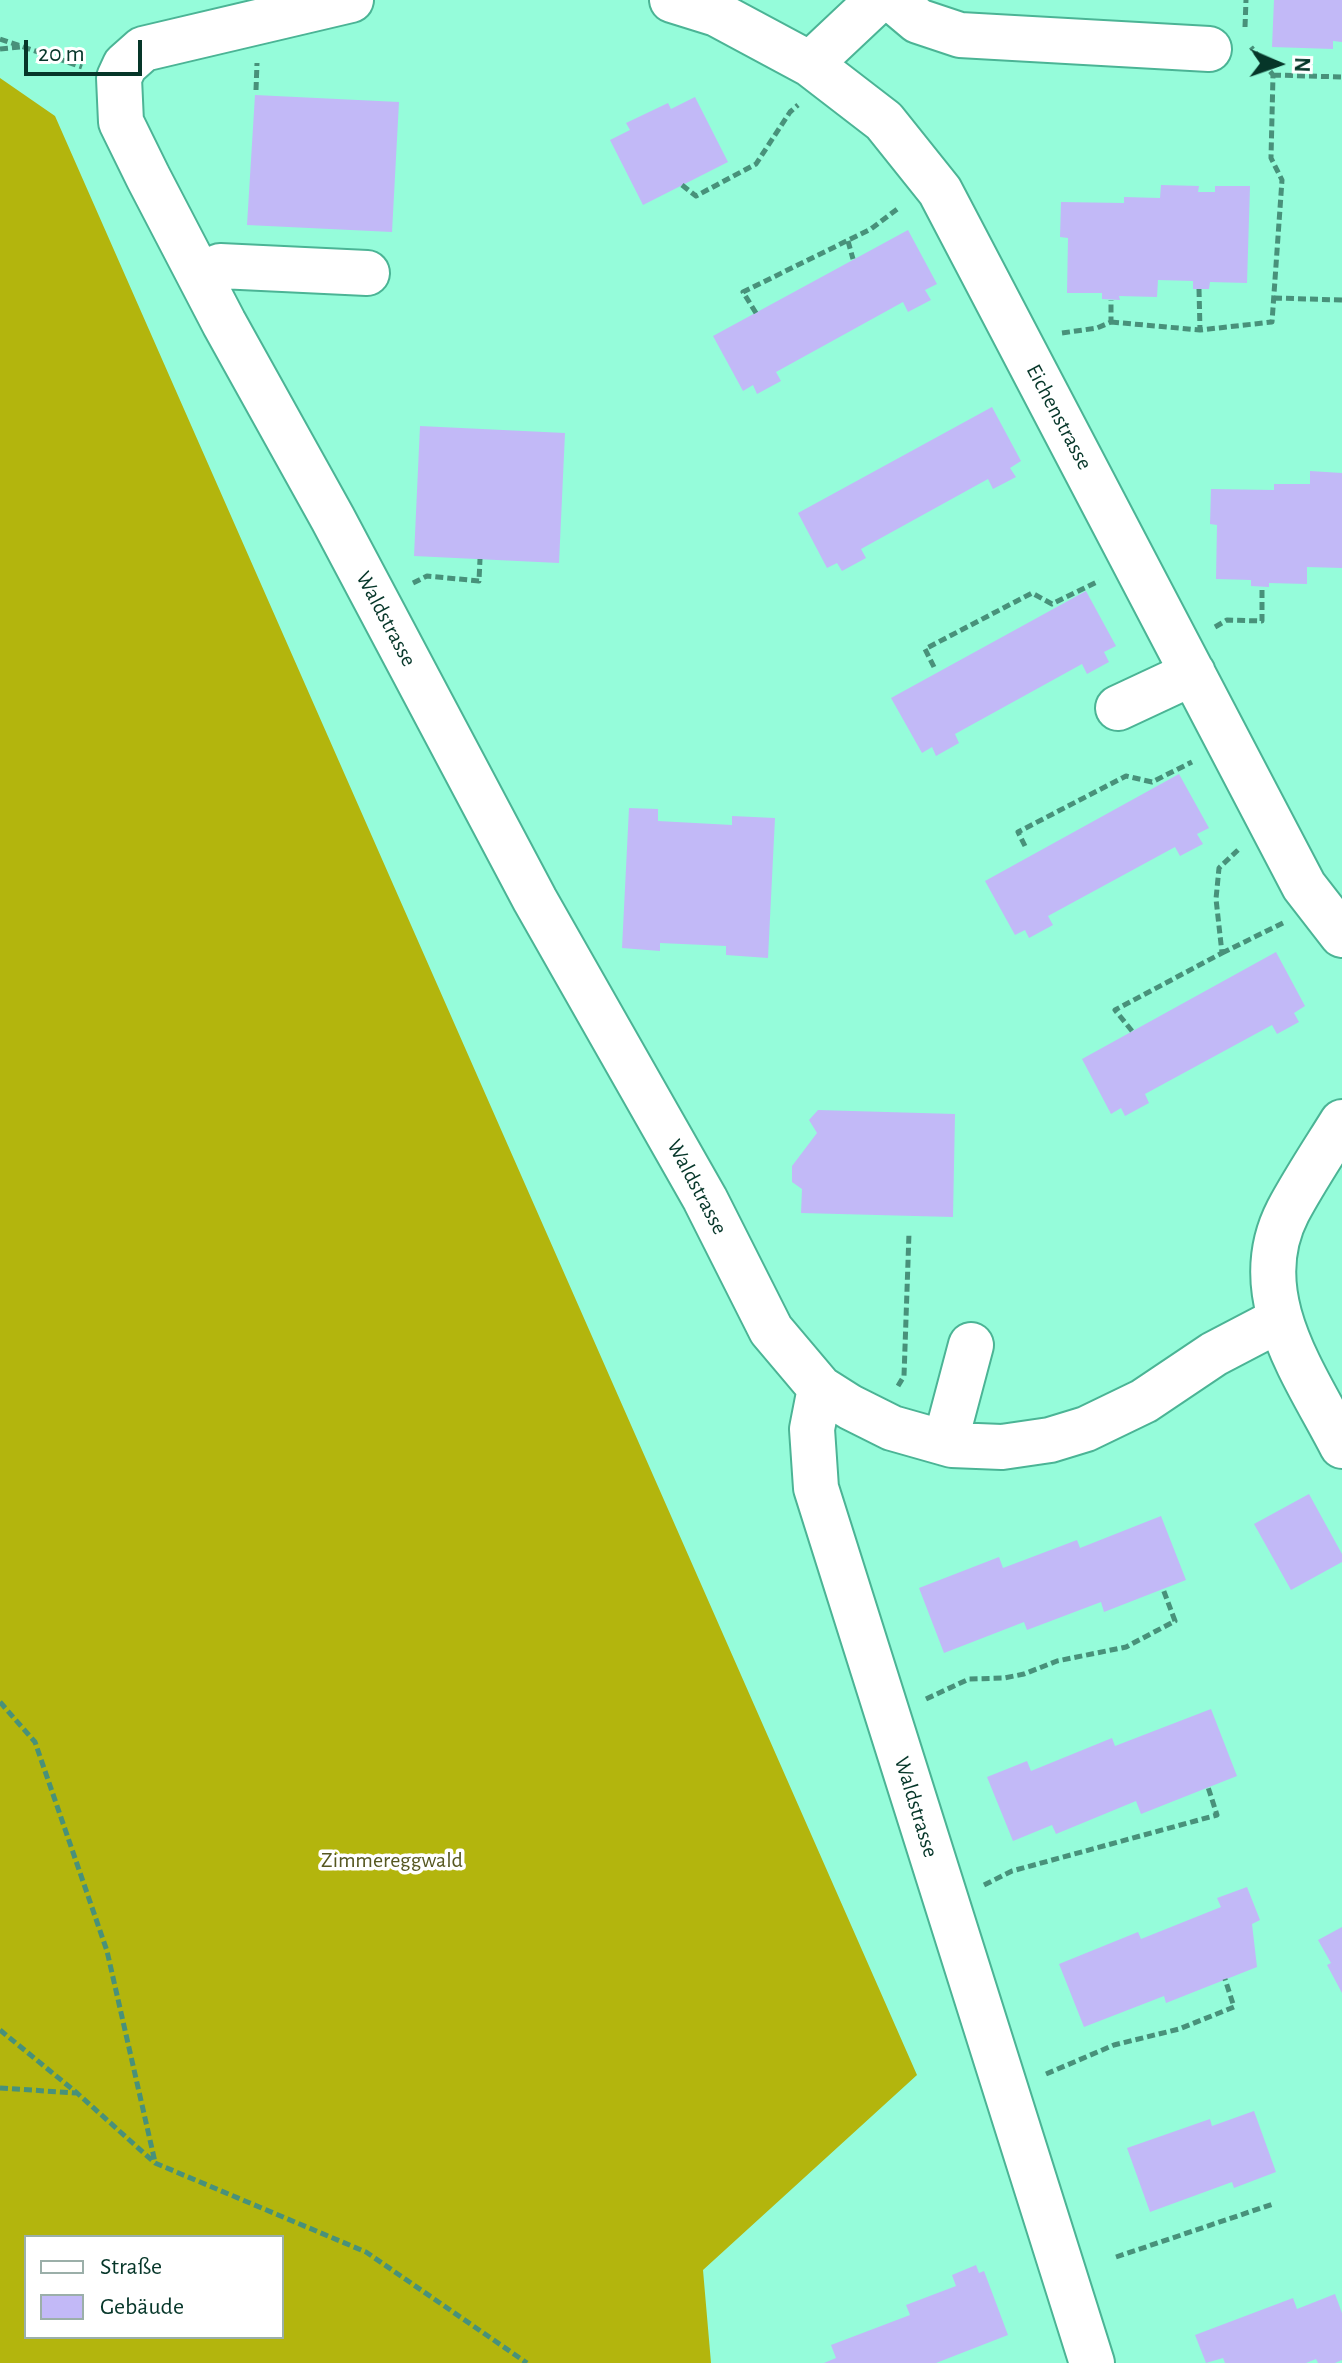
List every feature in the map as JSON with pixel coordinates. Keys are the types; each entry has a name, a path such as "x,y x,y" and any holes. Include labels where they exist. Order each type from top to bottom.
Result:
{"street":[{"path":"119,78 125,65 143,49 351,0"},
{"name":"Eichenstrasse","path":"672,0 717,14 819,71 884,121 940,191 1304,886 1342,935"},
{"path":"819,71 878,0"},
{"path":"893,0 918,21 960,35 1209,49"},
{"name":"Waldstrasse","path":"119,78 121,122 200,275 535,900 705,1199 771,1330 820,1388 812,1429 816,1488 1092,2363"},
{"path":"200,275 220,266 367,273"},
{"path":"1118,708 1193,673"},
{"path":"1342,1122 1287,1213 1278,1237 1271,1283 1279,1320 1290,1348 1342,1446"},
{"path":"820,1388 888,1426 945,1443 1002,1447 1050,1440 1086,1429 1144,1401 1214,1354 1279,1320"},
{"path":"945,1443 971,1345"}],"path":[{"path":"1057,333 1097,328 1111,322 1200,330 1272,322 1282,180 1271,158 1273,75 1244,39 1246,0"},
{"path":"0,39 119,78"},
{"path":"0,49 21,47"},
{"path":"682,185 696,196 756,164 819,71"},
{"path":"1273,75 1342,77"},
{"path":"756,313 743,292 871,229 908,201 928,176"},
{"path":"848,241 853,259"},
{"path":"1199,289 1200,330"},
{"path":"1274,298 1342,300"},
{"path":"1111,300 1111,322"},
{"path":"376,600 427,576 479,581 480,559"},
{"path":"934,667 925,649 1032,593 1052,604 1136,563"},
{"path":"1210,629 1227,620 1262,621 1262,586"},
{"path":"1025,846 1018,832 1126,776 1152,782 1194,761"},
{"path":"1222,953 1216,899 1219,868 1240,848"},
{"path":"1132,1031 1115,1010 1262,933"},
{"path":"896,1389 904,1376 909,1233"},
{"path":"920,1702 969,1679 1024,1674 1057,1661 1126,1647 1175,1621 1163,1589"},
{"path":"0,1702 35,1742 107,1951 155,2163"},
{"path":"977,1888 1012,1871 1217,1815 1208,1787"},
{"path":"1034,2079 1114,2045 1179,2029 1234,2007 1225,1979"},
{"path":"0,2030 155,2163 366,2252 527,2363"},
{"path":"0,2088 77,2093"},
{"path":"1116,2257 1273,2204"}],"green space":[{"name":"Zimmereggwald","path":"0,78 55,116 917,2075 703,2270 711,2363 0,2363"}],"building":[{"path":"1274,0 1342,0 1342,42 1333,41 1333,49 1272,47"},
{"path":"255,95 399,102 392,232 247,225"},
{"path":"695,97 728,162 643,205 610,140 630,130 626,123 668,103 671,109"},
{"path":"1161,185 1199,186 1198,192 1215,192 1215,186 1250,186 1247,283 1210,282 1209,289 1193,289 1193,281 1158,280 1157,297 1119,296 1120,300 1102,299 1102,293 1067,293 1068,238 1060,237 1061,202 1124,203 1124,197 1160,198"},
{"path":"908,230 937,284 925,290 931,300 908,312 903,302 776,372 781,381 757,394 753,385 743,391 713,336"},
{"path":"992,407 1021,461 1010,468 1016,477 993,489 988,479 861,549 866,558 842,571 837,563 827,568 798,513"},
{"path":"420,426 565,433 559,563 414,556"},
{"path":"1310,471 1342,473 1342,568 1307,567 1307,584 1269,583 1269,587 1251,586 1251,580 1216,579 1217,525 1210,524 1211,489 1274,490 1274,484 1310,484"},
{"path":"1086,591 1116,646 1104,652 1109,662 1087,674 1082,664 955,734 959,743 936,756 932,747 922,753 891,698"},
{"path":"1179,774 1209,828 1197,834 1203,844 1180,856 1175,847 1048,916 1053,925 1029,938 1025,930 1015,935 985,881"},
{"path":"629,808 658,809 658,821 732,825 732,816 775,818 768,958 726,955 726,946 660,943 660,951 622,948"},
{"path":"1276,952 1305,1006 1294,1013 1299,1022 1277,1034 1272,1025 1145,1094 1149,1103 1125,1116 1121,1108 1111,1114 1082,1059"},
{"path":"818,1110 955,1114 953,1217 801,1213 802,1189 792,1182 792,1166 817,1133 809,1120"},
{"path":"1309,1494 1342,1554 1342,1562 1291,1590 1254,1524"},
{"path":"1161,1516 1186,1580 1104,1612 1101,1602 1027,1630 1024,1622 944,1653 919,1588 999,1557 1003,1568 1077,1540 1080,1548"},
{"path":"1211,1709 1237,1776 1141,1814 1136,1801 1056,1834 1052,1825 1013,1841 987,1777 1027,1761 1031,1771 1112,1738 1115,1746"},
{"path":"1247,1887 1260,1920 1252,1924 1257,1967 1166,2003 1164,1996 1084,2027 1059,1964 1138,1932 1141,1939 1221,1907 1217,1898"},
{"path":"1342,1927 1342,1993 1318,1940"},
{"path":"1254,2111 1276,2172 1234,2188 1232,2182 1150,2212 1127,2148 1210,2119 1212,2126"},
{"path":"976,2265 979,2273 984,2271 1008,2335 936,2363 824,2363 836,2358 831,2345 910,2315 906,2305 956,2286 952,2275"},
{"path":"1335,2294 1342,2313 1342,2360 1335,2363 1318,2363 1316,2359 1306,2363 1225,2363 1223,2358 1206,2363 1195,2335 1293,2298 1297,2309"}]}
